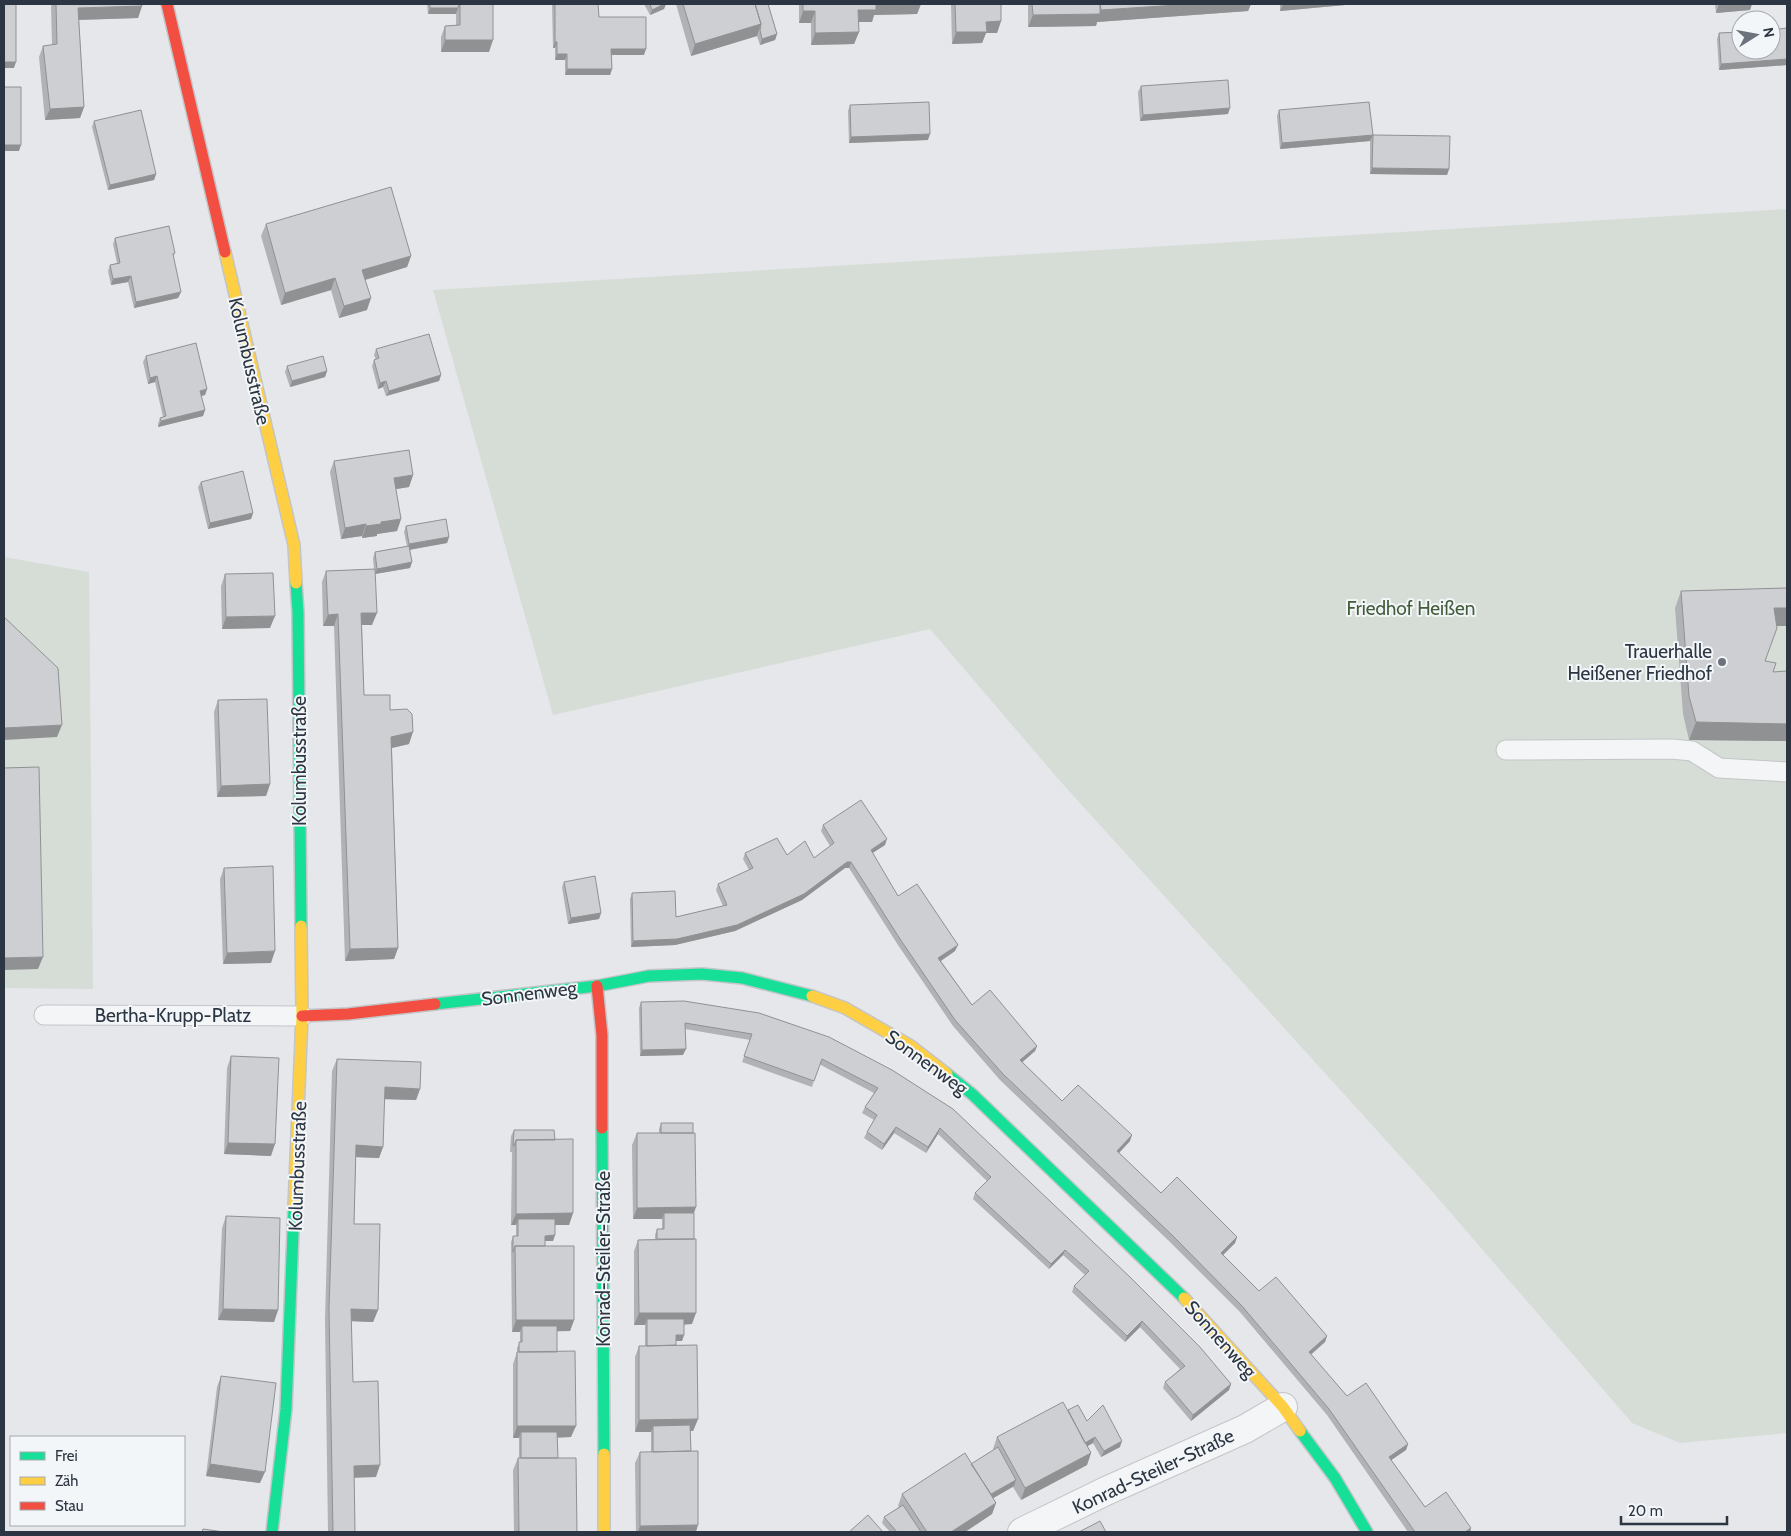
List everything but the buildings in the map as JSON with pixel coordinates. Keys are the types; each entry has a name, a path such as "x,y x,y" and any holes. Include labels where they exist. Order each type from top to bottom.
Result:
{"street":[{"name":"Kolumbusstraße","path":"167,4 294,545 298,612 302,1016 286,1409 272,1532"},
{"name":"Sonnenweg","path":"302,1016 348,1014 596,986 649,976 702,974 742,978 802,992 845,1008 911,1046 972,1094 1188,1302 1283,1407 1335,1478 1367,1532"},
{"name":"Konrad-Steiler-Straße","path":"596,986 602,1035 604,1532"},
{"name":"Konrad-Steiler-Straße","path":"1022,1532 1106,1491 1245,1429 1283,1407"}],"lane":[{"path":"1506,750 1672,749 1692,751 1719,768 1787,772"},
{"name":"Bertha-Krupp-Platz","path":"44,1015 302,1016"}],"green space":[{"name":"Friedhof Heißen","path":"1787,209 1787,1433 1680,1443 1632,1423 1431,1190 1060,781 930,629 553,715 433,290"},
{"path":"4,557 89,572 93,989 4,988"}],"traffic: fast":[{"path":"296,583 298,612 301,926"},
{"path":"435,1004 597,986 649,976 702,974 742,978 812,996"},
{"path":"947,1074 972,1094 1184,1298"},
{"path":"602,1128 604,1454"},
{"path":"272,1532 286,1409 294,1207"},
{"path":"1300,1431 1335,1478 1367,1532"}],"traffic: slow":[{"path":"225,252 294,545 296,583"},
{"path":"294,1207 302,1016 301,926"},
{"path":"812,996 845,1008 911,1046 947,1074"},
{"path":"1184,1298 1283,1407 1300,1431"},
{"path":"604,1454 604,1532"}],"traffic: jam":[{"path":"167,4 225,252"},
{"path":"597,986 602,1035 602,1128"},
{"path":"302,1016 348,1014 435,1004"}],"place":[{"name":"Trauerhalle Heißener Friedhof","path":"1722,662"}]}
